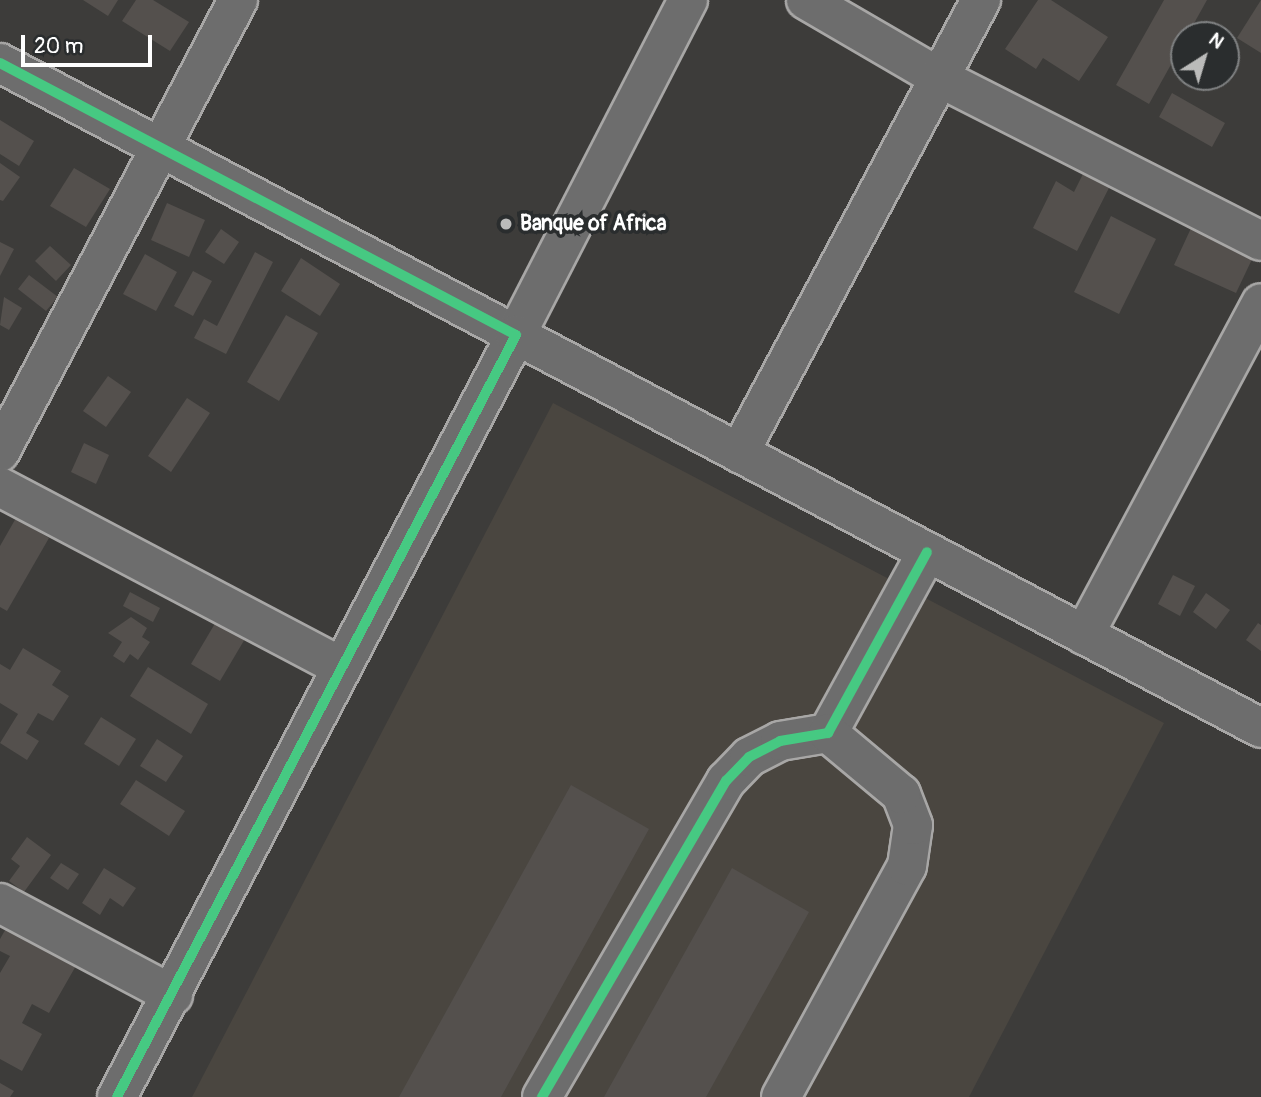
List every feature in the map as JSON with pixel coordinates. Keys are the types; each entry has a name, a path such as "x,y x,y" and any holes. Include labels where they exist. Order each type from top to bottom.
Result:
{"street":[{"path":"0,452 238,0"},
{"path":"117,1097 173,995 688,0"},
{"path":"806,0 940,78 1261,241"},
{"path":"739,453 981,0"},
{"path":"0,63 1261,729"},
{"path":"1084,635 1261,303"},
{"path":"0,487 341,667"},
{"path":"828,733 927,552"},
{"path":"542,1097 726,781 749,757 780,741 828,733 901,794 913,825 907,866 781,1097"},
{"path":"0,903 173,995"}],"shaded area":[{"path":"553,403 1164,723 969,1097 192,1097"}],"building":[{"path":"83,0 118,0 108,16"},
{"path":"136,0 153,0 189,22 170,51 122,21"},
{"path":"1038,0 1051,0 1108,37 1079,81 1043,58 1036,69 1005,49"},
{"path":"1164,0 1207,0 1195,21 1170,21 1170,66 1149,104 1116,85"},
{"path":"1261,0 1261,53 1240,40 1240,33"},
{"path":"1172,93 1225,123 1212,147 1159,117"},
{"path":"0,120 34,141 19,166 0,154"},
{"path":"0,163 20,177 3,201 0,200"},
{"path":"1087,166 1113,180 1077,251 1033,228 1056,181 1074,192"},
{"path":"74,168 110,189 86,227 50,206"},
{"path":"167,203 205,220 189,257 151,240"},
{"path":"1111,216 1156,239 1119,314 1074,292"},
{"path":"1192,226 1254,255 1236,293 1174,265"},
{"path":"221,229 239,242 224,264 205,252"},
{"path":"0,242 14,249 0,276"},
{"path":"50,246 71,265 56,281 35,261"},
{"path":"255,252 273,262 226,354 194,338 204,319 217,326"},
{"path":"145,254 177,272 156,311 123,294"},
{"path":"301,258 340,284 320,316 281,291"},
{"path":"193,271 212,281 193,316 174,306"},
{"path":"29,275 58,297 46,311 18,289"},
{"path":"4,297 22,308 9,330 0,325"},
{"path":"286,315 318,333 279,401 247,382"},
{"path":"108,376 131,392 106,427 83,411"},
{"path":"187,398 210,413 171,472 148,456"},
{"path":"84,443 109,455 96,484 71,472"},
{"path":"16,518 49,538 7,611 0,607 0,546"},
{"path":"1173,575 1195,586 1180,616 1158,604"},
{"path":"130,592 160,608 153,622 123,606"},
{"path":"1206,593 1230,610 1216,629 1193,612"},
{"path":"223,610 252,627 220,681 191,664"},
{"path":"131,617 147,628 142,637 150,642 138,660 130,654 124,663 113,656 122,642 108,633"},
{"path":"1258,623 1261,625 1261,651 1246,640"},
{"path":"23,648 61,671 52,685 69,696 53,721 38,713 26,733 39,741 27,760 0,743 18,714 0,703 0,664 10,670"},
{"path":"148,667 208,704 191,734 130,696"},
{"path":"101,717 136,739 119,766 84,744"},
{"path":"157,739 183,756 166,782 140,766"},
{"path":"136,780 185,811 169,836 120,804"},
{"path":"571,785 649,829 501,1097 399,1097"},
{"path":"27,837 51,855 24,892 9,881 20,866 11,859"},
{"path":"61,863 79,874 68,890 50,878"},
{"path":"104,868 136,888 123,907 110,898 100,915 82,903"},
{"path":"732,868 809,912 706,1097 604,1097"},
{"path":"8,925 77,964 49,1013 32,1004 22,1023 42,1034 22,1071 0,1059 0,973 10,956 0,951 0,939"},
{"path":"0,1083 14,1091 10,1097 0,1097"}],"cycle path":[{"path":"0,63 516,335 117,1097"},
{"path":"542,1097 726,781 749,757 780,741 828,733 927,552"}],"place":[{"name":"Banque of Africa","path":"506,224"}]}
